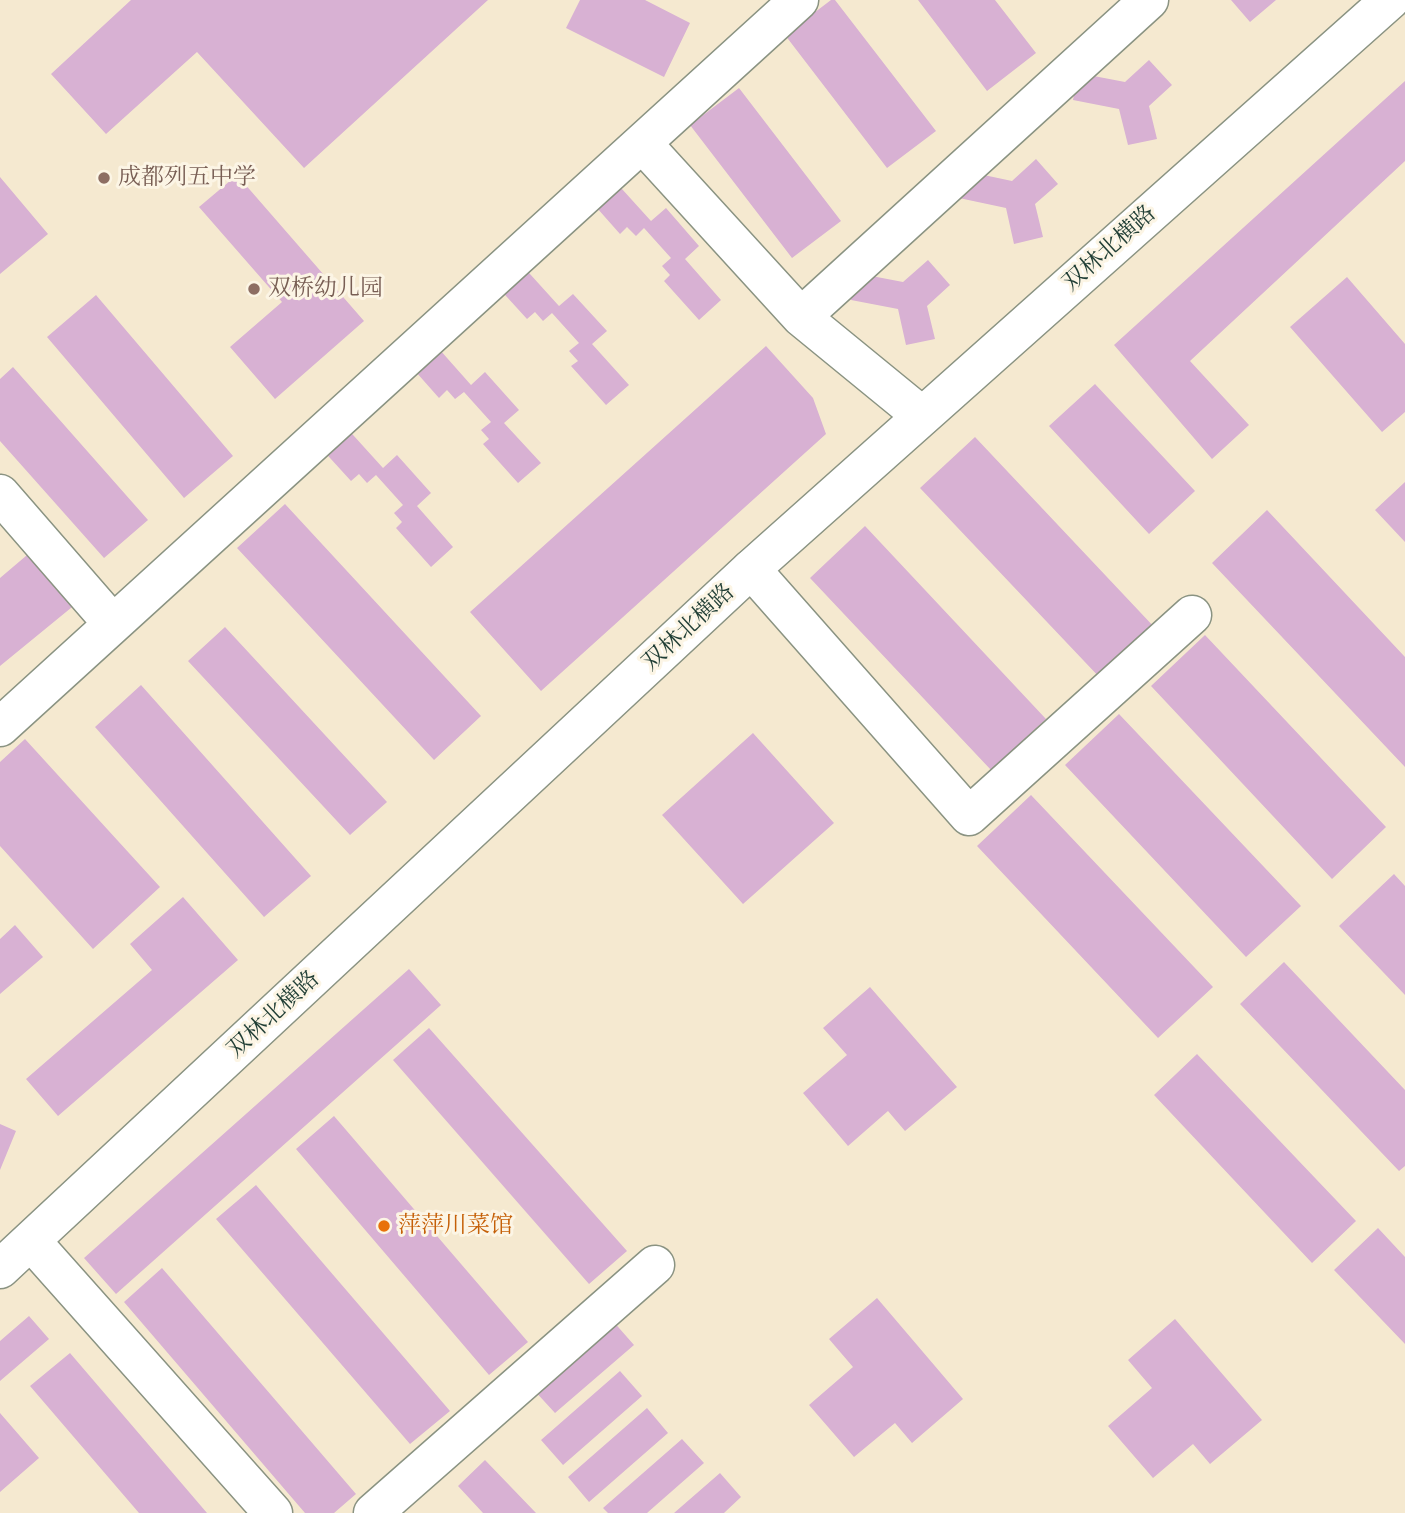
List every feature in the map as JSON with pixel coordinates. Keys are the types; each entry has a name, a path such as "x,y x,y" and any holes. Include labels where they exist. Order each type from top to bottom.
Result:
{"street":[{"path":"0,727 799,0"},
{"path":"801,317 1149,0"},
{"name":"双林北横路","path":"0,1269 751,569 1390,0"},
{"path":"642,143 801,317 922,416"},
{"path":"0,494 113,624"},
{"path":"751,569 969,816 1192,615"},
{"path":"31,1241 273,1513"},
{"path":"373,1513 655,1265"}],"building":[{"path":"131,0 488,0 304,168 197,52 106,134 51,74"},
{"path":"580,0 645,0 690,23 664,77 566,28"},
{"path":"831,0 835,0 936,131 887,168 785,35"},
{"path":"918,0 995,0 1036,53 987,91"},
{"path":"1231,0 1276,0 1250,22"},
{"path":"1149,60 1172,85 1149,106 1157,139 1128,145 1119,109 1073,100 1078,73 1125,82"},
{"path":"1405,81 1405,161 1190,361 1249,425 1212,459 1114,345"},
{"path":"739,88 841,221 792,258 690,125"},
{"path":"1036,159 1058,184 1035,204 1043,237 1014,244 1006,208 959,198 965,171 1012,181"},
{"name":"双桥幼儿园","path":"237,175 364,321 275,399 230,347 282,302 199,207"},
{"path":"0,177 48,234 0,274"},
{"path":"612,178 651,221 666,208 699,246 685,259 721,300 699,320 664,281 670,275 662,266 671,258 644,228 636,236 627,227 620,234 589,199"},
{"path":"928,260 950,285 927,306 935,339 906,345 898,309 851,300 856,273 903,282"},
{"path":"520,263 559,306 573,294 607,331 592,344 629,385 606,405 571,366 578,361 569,351 579,343 552,313 543,321 535,312 527,319 496,285"},
{"path":"1347,277 1405,344 1405,412 1382,432 1290,327"},
{"path":"96,295 233,456 184,498 47,337"},
{"path":"432,341 471,385 485,372 519,410 504,423 541,463 518,483 483,444 489,439 481,430 491,422 464,392 455,399 447,390 439,398 408,363"},
{"path":"766,346 813,398 826,434 541,691 470,612"},
{"path":"13,367 148,520 104,558 0,441 0,379"},
{"path":"1095,384 1195,491 1149,534 1049,426"},
{"path":"344,425 383,468 397,455 431,493 417,506 453,547 431,567 396,528 402,522 394,513 403,505 376,475 367,483 359,474 351,481 320,447"},
{"path":"975,437 1156,629 1102,680 920,488"},
{"path":"1405,482 1405,542 1375,510"},
{"path":"285,504 481,716 434,760 237,548"},
{"path":"1267,510 1405,657 1405,767 1212,563"},
{"path":"865,526 1046,719 991,770 810,578"},
{"path":"33,550 77,603 0,666 0,578"},
{"path":"225,627 387,802 350,835 188,661"},
{"path":"1205,635 1386,827 1332,879 1151,686"},
{"path":"141,685 311,876 264,917 95,727"},
{"path":"1119,714 1301,906 1246,957 1065,765"},
{"path":"753,733 834,823 743,904 662,815"},
{"path":"25,739 160,887 93,949 0,846 0,762"},
{"path":"1031,795 1213,987 1158,1038 977,846"},
{"path":"1394,874 1405,886 1405,995 1339,926"},
{"path":"183,897 238,960 58,1116 26,1079 152,970 130,944"},
{"path":"15,925 43,957 0,994 0,939"},
{"path":"1284,962 1405,1090 1405,1166 1399,1171 1240,1004"},
{"path":"409,969 441,1005 116,1294 84,1258"},
{"path":"870,987 957,1087 905,1131 888,1111 848,1146 803,1093 847,1055 823,1028"},
{"path":"429,1028 627,1251 589,1284 393,1060"},
{"path":"1197,1054 1356,1221 1312,1263 1154,1095"},
{"path":"334,1116 528,1342 489,1375 296,1149"},
{"path":"0,1124 16,1131 0,1170"},
{"path":"256,1185 450,1411 410,1444 216,1219"},
{"path":"1378,1228 1405,1257 1405,1344 1334,1270"},
{"path":"162,1268 356,1494 334,1513 305,1513 124,1302"},
{"path":"877,1298 963,1399 912,1443 895,1423 854,1457 809,1405 853,1367 829,1339"},
{"path":"29,1316 49,1339 0,1381 0,1341"},
{"path":"1175,1319 1262,1420 1210,1464 1193,1444 1153,1478 1108,1426 1152,1388 1128,1360"},
{"path":"612,1320 634,1345 555,1413 533,1389"},
{"path":"70,1353 207,1513 139,1513 30,1386"},
{"path":"620,1371 642,1396 563,1465 541,1440"},
{"path":"647,1408 668,1433 589,1502 568,1477"},
{"path":"0,1413 39,1458 0,1492"},
{"path":"682,1439 704,1463 647,1513 608,1513 603,1508"},
{"path":"485,1460 536,1513 483,1513 458,1486"},
{"path":"720,1473 741,1497 724,1513 674,1513"}],"place":[{"name":"成都列五中学","path":"104,178"},
{"name":"双桥幼儿园","path":"254,289"},
{"name":"萍萍川菜馆","path":"384,1226"}]}
